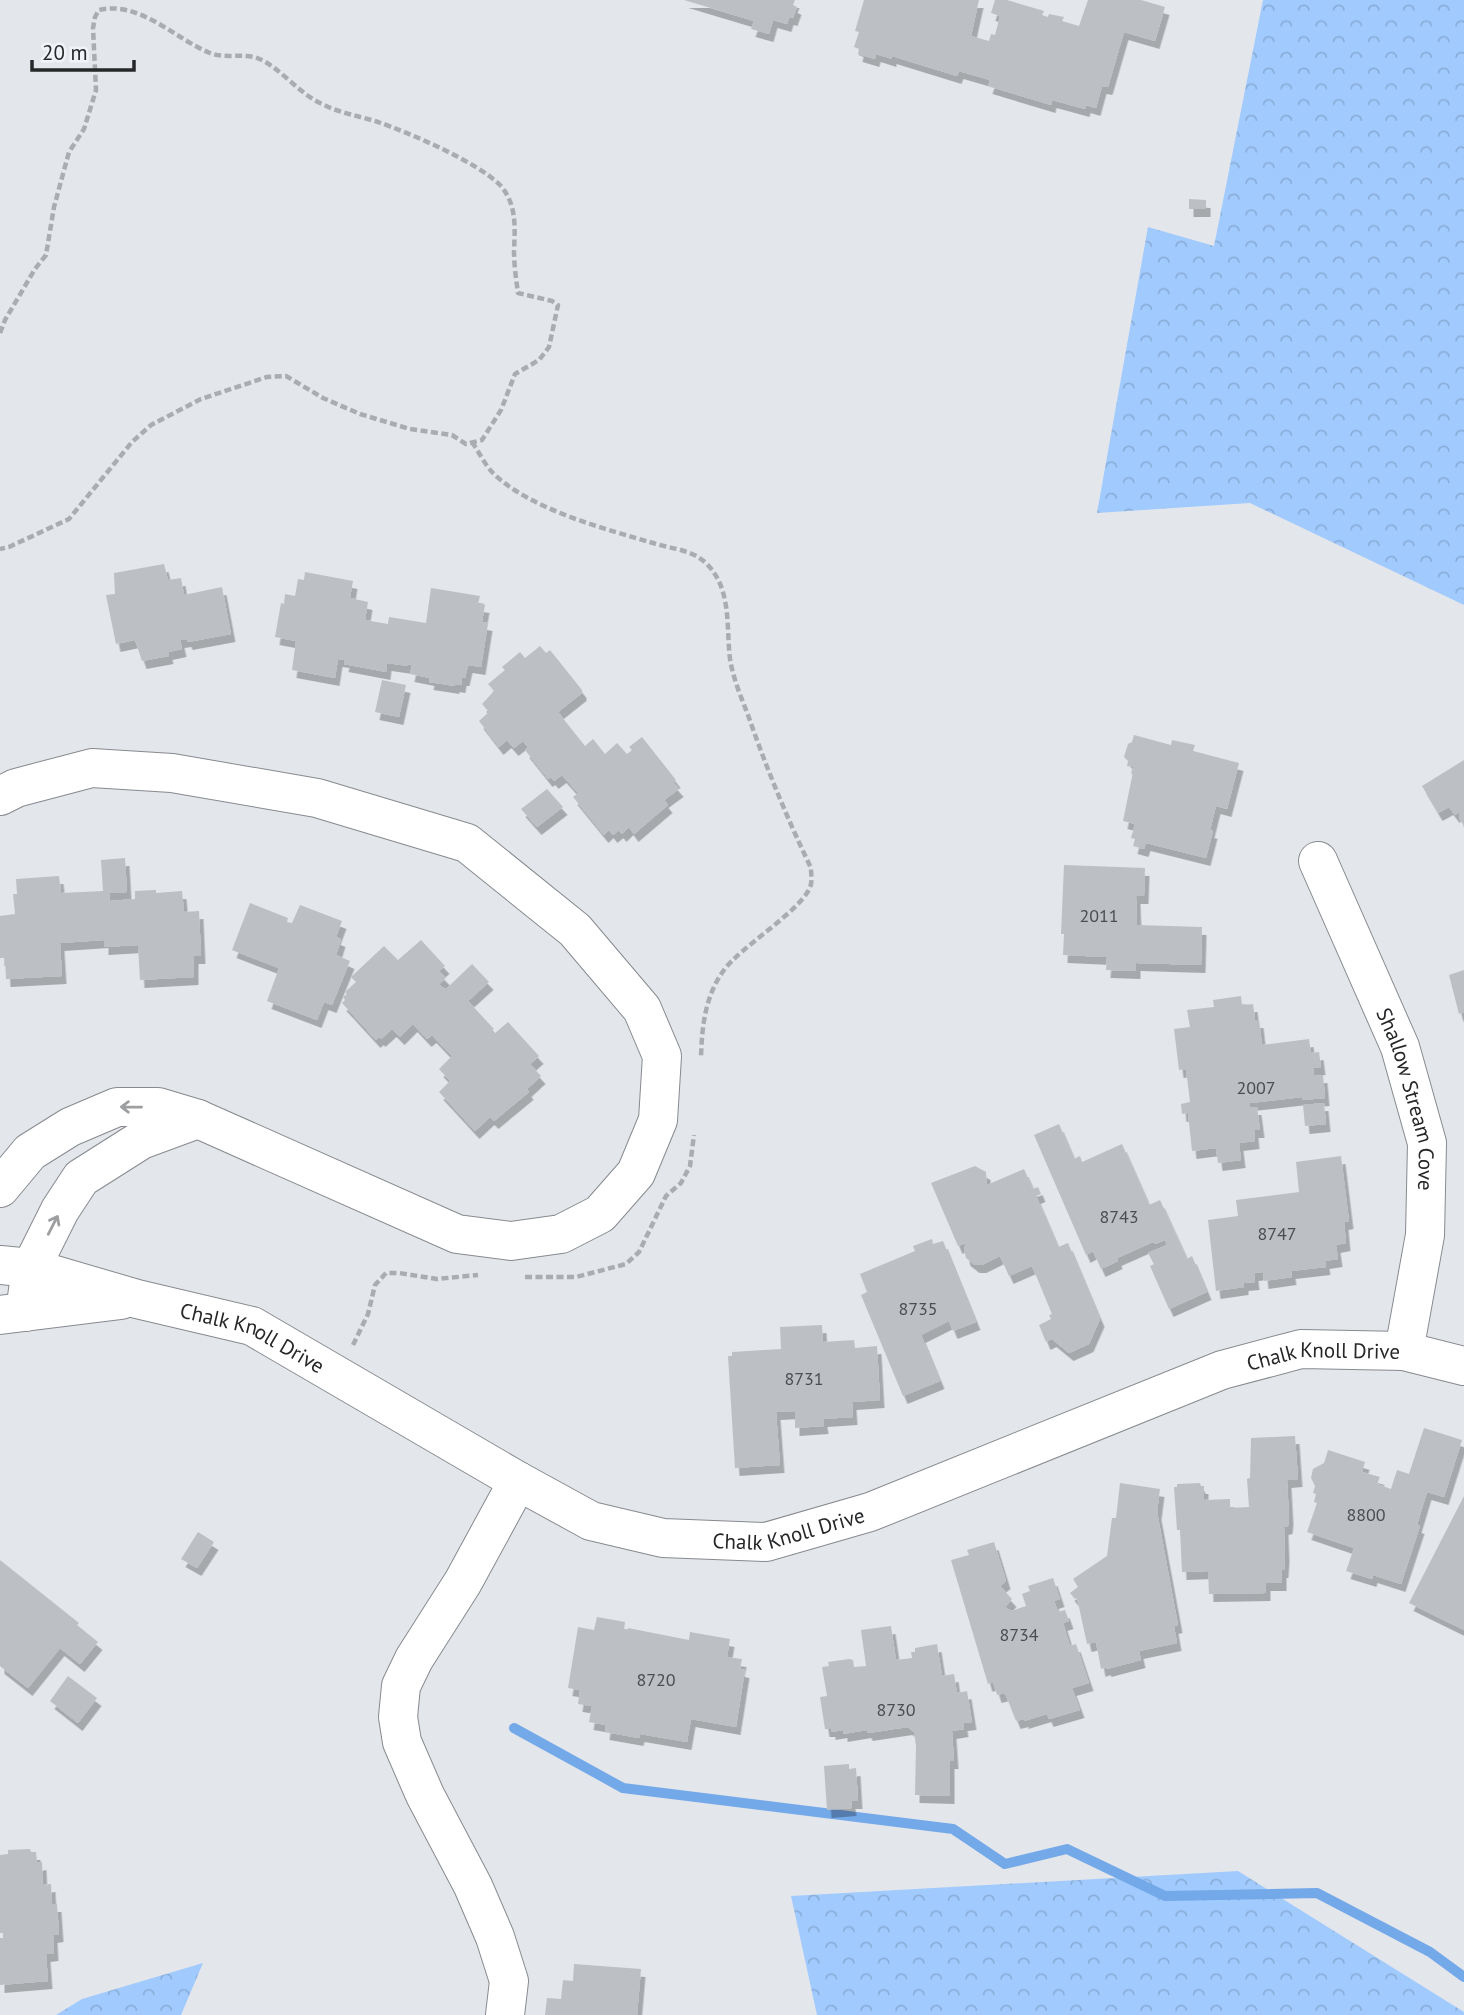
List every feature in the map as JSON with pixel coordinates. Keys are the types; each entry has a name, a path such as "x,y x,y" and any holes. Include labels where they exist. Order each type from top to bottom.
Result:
{"street":[{"path":"0,796 16,788 92,768 172,772 317,798 467,843 575,930 642,1009 662,1056 658,1120 636,1173 600,1214 561,1234 511,1241 457,1234 198,1119 158,1107 117,1107 70,1127 30,1152 0,1188"},
{"name":"Shallow Stream Cove","path":"1318,861 1400,1047 1427,1143 1425,1235 1404,1350"},
{"path":"12,1314 15,1266 60,1210 81,1178 141,1140 198,1119"},
{"name":"Chalk Knoll Drive","path":"15,1266 252,1326 591,1521 663,1538 766,1542 870,1512 1222,1370 1301,1349 1404,1350 1464,1366"},
{"name":"Chalk Knoll Drive","path":"12,1314 137,1298"},
{"path":"505,2015 509,1980 495,1937 473,1886 425,1795 402,1742 398,1717 401,1686 414,1659 463,1582 518,1481"}],"path":[{"path":"0,333 35,269 46,255 54,207 69,152 84,129 96,90 93,28 99,9 106,8 130,10 165,26 211,54 257,58 320,104 376,121 439,147 499,184 510,199 513,211 518,293 552,301 558,305 558,317 549,347 539,360 515,374 501,410 482,440 466,444 452,435 410,429 360,414 323,398 286,376 267,377 213,394 151,425 132,442 69,519 0,549"},
{"path":"472,442 492,472 521,495 587,522 686,551 706,562 721,582 726,604 730,662 763,759 811,867 811,885 801,902 724,969 705,1008 700,1063"},
{"path":"520,1275 530,1278 576,1277 626,1264 639,1252 666,1196 681,1183 691,1166 694,1129"},
{"path":"352,1348 368,1314 375,1285 386,1273 437,1279 489,1274"}],"green space":[{"path":"1263,0 1464,0 1464,605 1250,503 1097,513 1148,227 1214,246"},
{"path":"1238,1871 1464,2012 1464,2015 817,2015 791,1896"},
{"path":"203,1963 181,2015 56,2015 82,1999"}],"building":[{"path":"684,0 795,0 793,5 797,7 793,18 789,17 787,24 773,20 769,34 751,29 754,21"},
{"path":"864,0 979,0 971,36 989,41 991,34 995,35 1000,16 991,13 995,0 1007,0 1044,11 1042,15 1048,17 1049,14 1064,17 1062,21 1079,26 1088,0 1141,0 1165,7 1155,41 1124,32 1108,87 1102,86 1096,108 1086,105 1085,109 1052,100 1051,105 988,86 990,80 959,71 957,76 892,56 892,59 876,54 875,59 858,54 859,49 854,47 859,32 855,31"},
{"path":"1189,199 1206,200 1206,209 1189,209"},
{"path":"164,564 168,580 181,578 184,595 222,587 231,634 188,642 187,639 180,640 182,649 168,652 169,656 142,661 135,640 116,644 106,595 115,594 114,573"},
{"path":"305,572 353,581 350,598 368,602 365,620 388,624 389,617 426,623 431,588 480,596 478,604 485,605 482,622 488,623 481,667 468,665 461,685 455,686 429,682 430,678 410,674 412,665 387,663 386,672 344,664 345,660 338,659 335,678 292,670 296,641 275,637 285,594 295,596 298,579 304,580"},
{"path":"540,646 546,653 550,650 582,690 582,693 558,712 585,746 593,739 605,754 617,743 627,754 632,750 629,747 642,737 676,780 673,782 679,789 664,800 668,805 634,834 629,827 622,834 619,830 613,835 609,830 604,835 573,797 578,793 562,775 554,781 551,777 548,779 525,750 528,747 523,741 514,748 507,740 499,747 479,721 489,712 482,704 494,691 488,684 505,670 502,667 520,652 525,658"},
{"path":"382,680 406,685 399,717 375,712"},
{"path":"1134,735 1171,745 1172,740 1195,745 1193,751 1239,763 1227,809 1216,806 1206,858 1146,843 1144,849 1133,846 1135,839 1131,838 1135,824 1123,821 1134,767 1127,766 1128,761 1124,757"},
{"path":"1464,760 1464,826 1459,812 1455,815 1449,807 1438,813 1422,786"},
{"path":"547,789 563,807 537,827 521,809"},
{"path":"125,858 127,892 109,893 110,901 135,899 135,891 182,891 184,912 199,911 201,956 194,956 194,977 140,980 138,945 104,947 104,940 60,943 62,976 6,979 5,958 0,958 0,916 15,914 13,894 17,894 16,879 59,876 61,893 103,891 101,860"},
{"path":"1064,865 1145,868 1144,896 1136,896 1137,925 1202,927 1201,965 1136,963 1136,971 1106,970 1107,957 1063,955 1064,934 1061,934"},
{"path":"250,903 288,918 287,922 292,923 300,905 342,921 336,937 341,939 336,955 350,961 332,1005 324,1002 317,1020 267,1001 279,968 232,950"},
{"path":"421,940 445,966 439,971 446,978 439,984 442,987 446,989 472,964 489,982 468,1001 494,1029 491,1031 494,1034 508,1022 539,1056 530,1064 541,1076 527,1089 529,1092 494,1121 490,1117 475,1131 439,1092 450,1081 439,1069 452,1056 432,1035 427,1039 413,1024 400,1037 392,1029 376,1040 342,1003 347,994 345,992 356,982 351,977 384,946 398,960"},
{"path":"1464,970 1464,1012 1459,1014 1449,975"},
{"path":"1241,996 1242,1005 1253,1004 1255,1020 1259,1020 1262,1045 1309,1039 1311,1053 1319,1052 1321,1067 1313,1068 1314,1076 1323,1075 1325,1098 1302,1100 1302,1097 1250,1103 1250,1107 1257,1107 1260,1130 1254,1130 1255,1141 1239,1143 1241,1160 1218,1163 1216,1148 1192,1151 1188,1113 1182,1114 1181,1104 1190,1102 1186,1069 1179,1070 1174,1029 1190,1027 1187,1010 1214,1007 1213,1000"},
{"path":"1324,1103 1326,1124 1305,1126 1303,1105"},
{"path":"1059,1124 1074,1159 1080,1156 1082,1162 1122,1144 1149,1205 1160,1200 1187,1259 1192,1256 1207,1292 1169,1309 1150,1266 1154,1264 1148,1253 1167,1245 1165,1240 1155,1244 1153,1242 1117,1258 1118,1261 1101,1269 1093,1251 1086,1255 1034,1135"},
{"path":"1341,1156 1349,1221 1344,1222 1346,1243 1336,1245 1338,1259 1325,1261 1326,1267 1291,1271 1292,1277 1264,1281 1263,1272 1254,1273 1255,1282 1244,1283 1244,1287 1216,1291 1208,1220 1238,1216 1236,1200 1299,1192 1296,1162"},
{"path":"975,1166 986,1172 987,1185 1024,1169 1033,1189 1038,1187 1041,1194 1036,1196 1058,1247 1068,1243 1100,1319 1089,1344 1069,1353 1052,1339 1046,1342 1039,1325 1051,1319 1049,1315 1052,1314 1032,1266 1009,1276 1000,1256 982,1265 975,1265 966,1258 966,1243 958,1246 931,1183"},
{"path":"932,1239 933,1244 943,1241 976,1322 953,1331 949,1321 921,1335 940,1381 903,1396 861,1295 867,1292 860,1274 915,1251 913,1246"},
{"path":"822,1325 823,1342 854,1340 855,1348 877,1346 880,1400 852,1402 853,1417 823,1419 824,1426 795,1428 795,1411 776,1412 780,1465 735,1468 728,1356 732,1356 732,1352 781,1349 780,1327"},
{"path":"1424,1428 1462,1440 1444,1497 1427,1492 1417,1525 1420,1526 1401,1584 1373,1575 1372,1579 1346,1571 1354,1548 1307,1532 1317,1503 1314,1502 1315,1486 1311,1478 1313,1469 1324,1463 1328,1450 1365,1462 1362,1472 1380,1477 1377,1484 1391,1489 1397,1470 1409,1474"},
{"path":"1295,1436 1298,1479 1287,1480 1289,1517 1288,1526 1284,1527 1282,1583 1266,1583 1266,1593 1209,1594 1208,1571 1182,1572 1174,1487 1177,1487 1177,1484 1200,1483 1204,1486 1204,1500 1230,1499 1230,1508 1249,1507 1247,1479 1250,1478 1251,1438"},
{"path":"1120,1483 1160,1489 1157,1512 1178,1625 1174,1626 1177,1643 1139,1651 1141,1660 1101,1669 1096,1642 1087,1644 1077,1598 1070,1593 1078,1587 1073,1579 1107,1556 1112,1518 1116,1518"},
{"path":"1464,1496 1464,1630 1409,1603"},
{"path":"198,1532 214,1542 197,1568 181,1559"},
{"path":"994,1542 1006,1581 1000,1586 1012,1599 1005,1607 1011,1611 1026,1606 1022,1594 1030,1591 1028,1586 1053,1578 1060,1599 1054,1601 1058,1612 1065,1610 1069,1621 1063,1623 1070,1646 1076,1644 1089,1683 1072,1688 1080,1710 1049,1719 1047,1714 1016,1721 1005,1693 997,1695 993,1682 988,1684 951,1560 969,1555 967,1550"},
{"path":"0,1560 79,1623 77,1625 98,1642 80,1664 60,1648 28,1688 0,1666"},
{"path":"597,1617 625,1622 624,1630 628,1631 628,1628 689,1640 690,1632 730,1639 727,1657 742,1659 740,1669 745,1670 736,1727 691,1719 687,1742 640,1734 639,1738 605,1732 606,1725 589,1722 592,1706 578,1704 580,1690 568,1688 578,1627 594,1630"},
{"path":"891,1626 896,1660 912,1658 911,1652 915,1652 915,1648 937,1644 942,1676 954,1674 957,1693 967,1691 972,1722 963,1723 964,1729 952,1731 954,1761 950,1761 950,1796 915,1795 916,1746 914,1732 908,1727 843,1734 843,1730 831,1732 831,1729 825,1729 820,1697 827,1696 822,1667 829,1666 828,1662 849,1659 853,1660 854,1667 866,1666 861,1630"},
{"path":"68,1676 97,1698 78,1723 50,1701"},
{"path":"849,1764 849,1769 856,1768 858,1801 851,1801 852,1808 827,1810 824,1766"},
{"path":"30,1849 31,1852 36,1852 37,1863 42,1862 43,1885 51,1884 52,1904 57,1904 59,1934 53,1935 54,1953 46,1954 48,1981 0,1985 0,1938 3,1938 3,1933 0,1933 0,1855 8,1854 8,1850"},
{"path":"574,1964 641,1969 637,2015 545,2015 547,1998 561,1999 563,1980 573,1981"}],"waterway":[{"path":"514,1728 623,1788 953,1829 1005,1864 1067,1849 1165,1896 1317,1893 1430,1952 1464,1977"}]}
